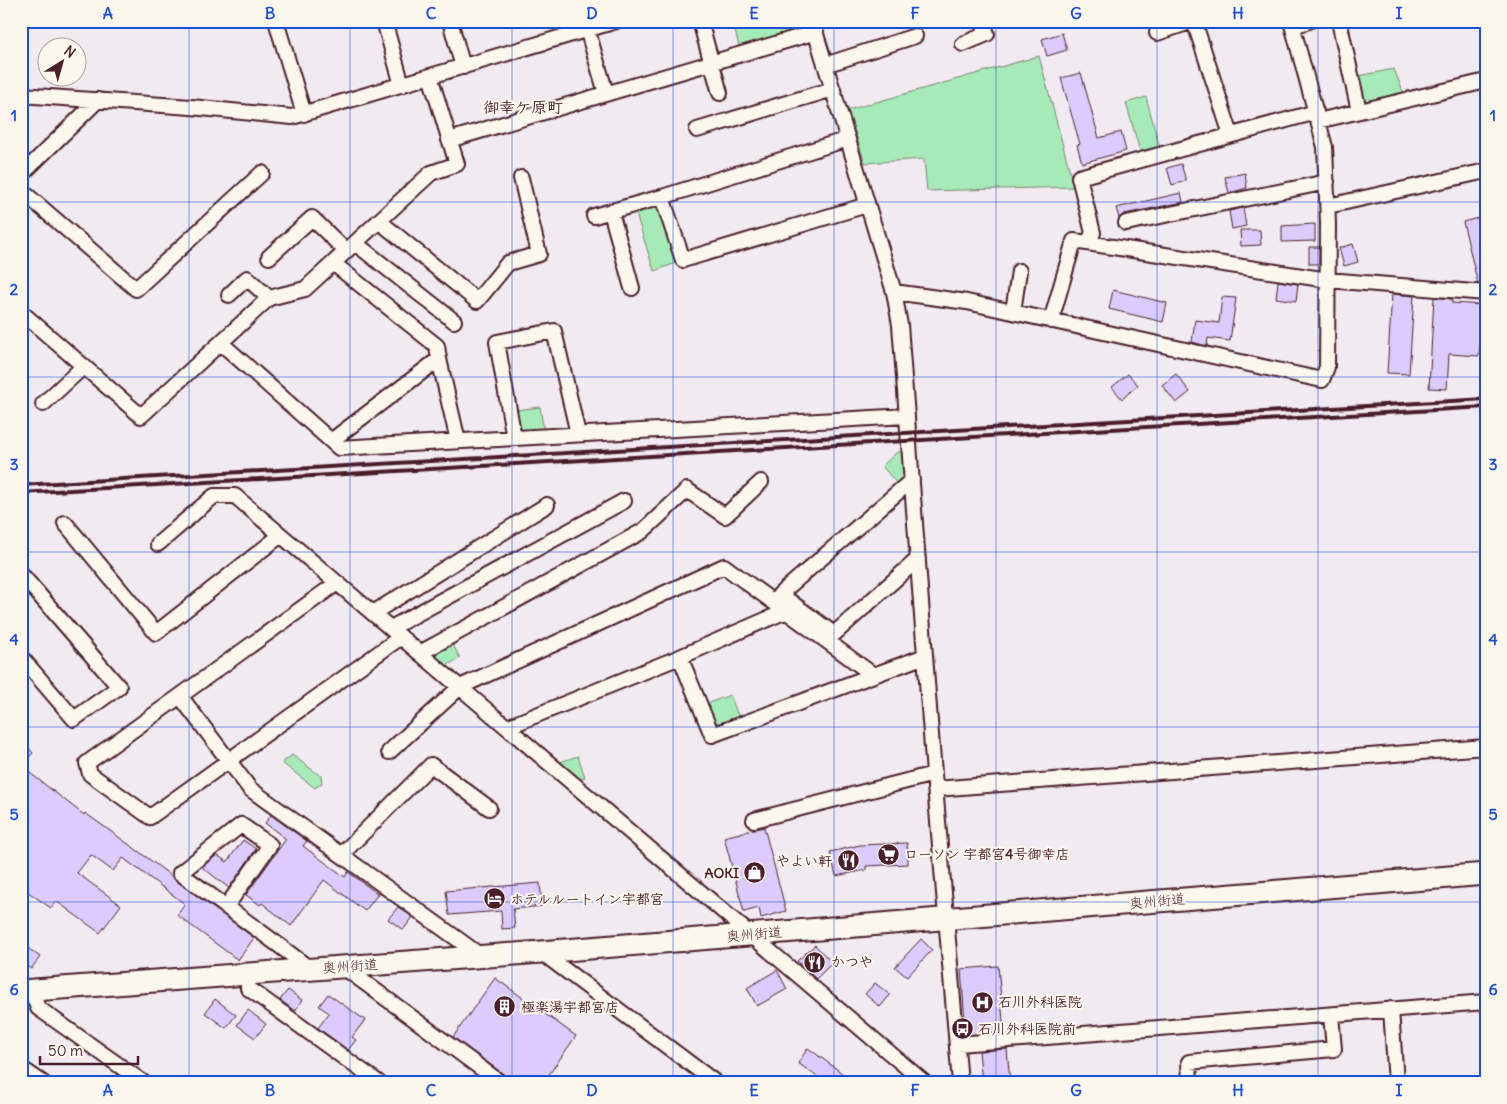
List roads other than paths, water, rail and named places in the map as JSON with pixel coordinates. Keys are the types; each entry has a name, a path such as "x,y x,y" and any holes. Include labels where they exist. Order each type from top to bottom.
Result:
{"highway":[{"name":"奥州街道","path":"26,991 541,952 1486,874"}],"street":[{"path":"276,21 304,114"},
{"path":"384,21 402,85"},
{"path":"450,21 463,67"},
{"path":"21,95 292,117 463,67 586,26 616,21"},
{"path":"700,21 720,93"},
{"path":"963,44 987,34 983,21"},
{"path":"1157,33 1193,21 1231,135"},
{"path":"894,292 967,302 1322,380 1327,367 1328,206 1325,147 1292,24 1309,21"},
{"path":"1339,21 1359,111"},
{"path":"586,26 606,93"},
{"path":"449,140 711,62 814,26 894,292 900,325 935,789 948,918 960,1083"},
{"path":"825,65 915,36"},
{"path":"21,312 141,416 269,298 305,290 431,173 457,164 430,76"},
{"path":"1088,243 1093,233 1078,177 1231,135 1317,116 1359,111 1486,81"},
{"path":"697,130 833,89"},
{"path":"21,175 98,100"},
{"path":"594,216 848,140"},
{"path":"1328,206 1486,171"},
{"path":"21,190 136,289 262,173"},
{"path":"379,220 477,301 508,264 538,254 521,178"},
{"path":"1126,223 1327,182"},
{"path":"662,197 683,260 867,205"},
{"path":"611,212 632,288"},
{"path":"269,257 312,218 454,321"},
{"path":"1051,321 1074,241 1328,280 1486,293"},
{"path":"333,263 437,346 458,441"},
{"path":"1013,312 1019,271"},
{"path":"229,295 247,278 269,298"},
{"path":"514,438 498,342 554,331 578,434"},
{"path":"221,343 339,448 907,416"},
{"path":"331,441 439,359"},
{"path":"43,404 84,366"},
{"path":"912,480 780,594 834,634 918,559"},
{"path":"420,653 643,531 687,490 725,516 761,482"},
{"path":"158,544 214,496 235,496 925,1083"},
{"path":"337,583 87,764 90,774 150,817 228,762 396,633 624,501"},
{"path":"373,612 546,505"},
{"path":"65,523 156,633 281,535"},
{"path":"389,752 460,687 724,566 872,674"},
{"path":"21,574 119,687 74,719 21,657"},
{"path":"507,727 680,658 786,611"},
{"path":"680,658 712,735 872,674 925,656"},
{"path":"180,696 250,789 481,956"},
{"path":"935,789 1486,747"},
{"path":"341,855 431,766 489,808"},
{"path":"754,820 934,774"},
{"path":"226,907 270,845 241,825 180,873 226,907 310,969"},
{"path":"541,952 716,1083"},
{"path":"342,966 501,1083"},
{"path":"249,973 248,988 379,1083"},
{"path":"26,991 38,1008 144,1083"},
{"path":"958,1044 1486,1002"},
{"path":"1391,1009 1396,1083"},
{"path":"1190,1083 1189,1062 1334,1049 1331,1015"},
{"path":"21,1068 43,1083"}],"railway":[{"path":"21,485 1486,399"},
{"path":"21,493 1486,407"}],"place":[{"name":"ローソン 宇都宮4号御幸店","path":"888,854"},
{"name":"やよい軒","path":"848,861"},
{"name":"AOKI","path":"755,873"},
{"name":"ホテルルートイン宇都宮","path":"494,899"},
{"name":"かつや","path":"815,962"},
{"name":"石川外科医院","path":"982,1002"},
{"name":"極楽湯宇都宮店","path":"505,1007"},
{"name":"石川外科医院前","path":"962,1029"}],"district":[{"name":"御幸ケ原町","path":"523,107"}]}
